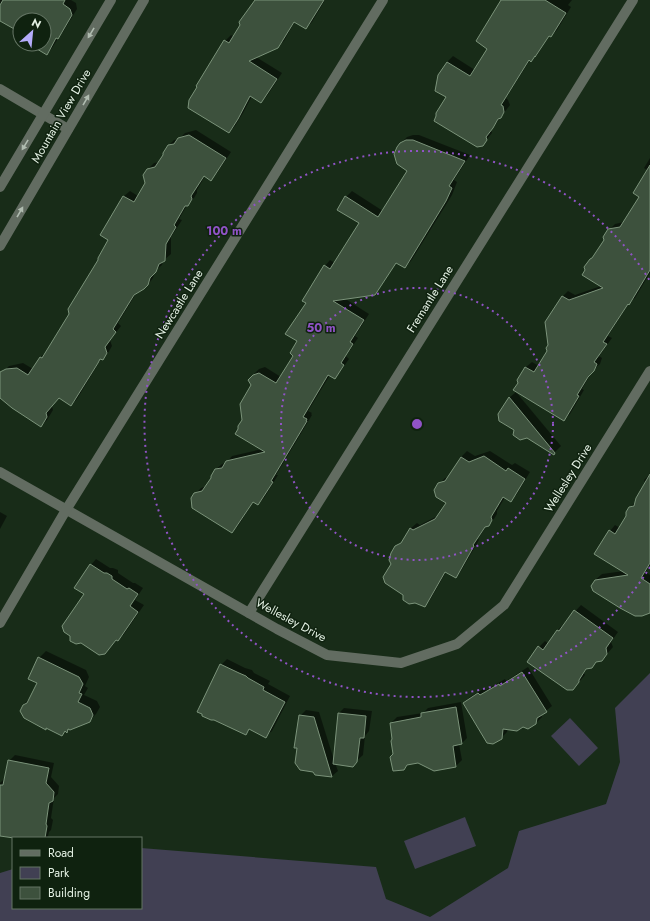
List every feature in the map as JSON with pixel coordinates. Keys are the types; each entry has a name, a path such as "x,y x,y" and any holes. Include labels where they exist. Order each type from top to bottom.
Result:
{"street":[{"name":"Mountain View Drive","path":"0,187 111,0"},
{"name":"Mountain View Drive","path":"0,246 144,0"},
{"name":"Newcastle Lane","path":"0,623 66,510 383,0"},
{"name":"Fremantle Lane","path":"249,613 633,0"},
{"path":"0,89 68,129"},
{"name":"Wellesley Drive","path":"0,472 277,629 327,655 401,663 457,644 504,605 650,371"}],"green space":[{"path":"650,673 650,921 0,921 0,873 12,869 12,909 142,909 142,848 376,867 386,899 430,917 508,868 519,831 606,804 620,762 615,708"},
{"path":"570,718 598,748 579,766 551,736"},
{"path":"465,817 476,846 415,869 404,841"}],"building":[{"path":"3,0 65,0 63,4 70,9 72,15 58,39 56,38 52,46 52,12 12,12 12,28 0,21 0,5"},
{"path":"255,0 324,0 306,29 294,22 278,48 249,61 277,79 261,103 250,96 229,133 188,108 189,100 224,40 229,43 240,25 239,22"},
{"path":"501,0 545,0 566,13 551,37 549,36 531,62 529,60 501,105 503,106 504,112 501,118 498,119 486,137 487,140 483,146 477,147 434,121 436,113 446,97 435,91 438,75 447,62 470,76 487,49 476,41"},
{"path":"189,135 226,158 211,181 204,176 191,196 192,199 188,206 185,206 174,225 176,227 166,244 165,261 159,264 156,272 150,278 148,285 134,295 113,329 116,332 105,347 107,353 103,360 100,359 71,406 59,398 46,413 47,417 41,427 12,408 0,398 0,372 6,369 17,368 28,375 40,357 42,358 69,314 68,309 98,260 108,240 100,235 123,196 134,202 145,183 143,175 147,169 155,167 168,145 174,144 178,138"},
{"path":"406,140 413,140 465,161 449,186 452,188 446,201 405,268 396,263 375,295 333,301 364,320 350,342 353,344 341,363 344,365 335,379 328,375 303,417 307,419 307,421 271,481 273,482 258,505 253,502 232,533 192,508 191,498 194,493 202,491 215,469 222,468 226,461 265,452 235,434 242,420 240,404 251,385 248,380 253,375 259,373 276,383 293,356 290,353 297,341 285,334 306,303 302,301 324,265 330,269 359,223 337,210 345,196 378,217 407,171 397,164 394,154 400,143"},
{"path":"650,165 650,270 629,305 628,304 603,342 607,344 594,362 597,364 594,371 588,377 577,395 579,396 564,421 513,390 525,367 534,372 547,351 546,348 548,345 545,322 562,296 569,300 603,288 582,275 585,270 584,267 604,240 603,237 608,229 620,227 639,197 633,193"},
{"path":"509,397 555,453 554,455 527,438 520,440 513,435 514,430 499,421 498,414"},
{"path":"484,456 506,471 508,468 525,479 511,502 503,497 491,517 492,520 489,526 485,527 473,545 474,546 456,578 445,572 425,607 415,603 409,604 403,600 403,595 385,583 383,577 391,564 389,560 391,553 395,546 401,543 410,528 413,530 435,519 446,503 436,497 434,490 438,483 445,481 461,457 469,462"},
{"path":"650,474 650,563 641,578 650,584 650,613 642,616 635,616 593,591 591,586 595,580 628,575 594,554 609,530 615,534 626,516 626,512 629,507 634,506 636,498"},
{"path":"90,564 112,576 112,579 127,589 129,588 138,594 130,606 138,612 118,641 116,640 105,654 99,655 81,643 76,644 70,641 70,636 64,632 62,626 84,594 74,588"},
{"path":"574,610 613,638 606,648 607,654 602,661 596,662 592,668 586,669 573,690 567,690 527,662 538,646 543,650"},
{"path":"38,657 79,677 83,684 79,693 82,694 78,702 90,708 93,715 90,722 70,730 68,729 67,733 65,731 62,736 46,728 46,730 24,718 20,711 23,705 27,703 37,683 28,679"},
{"path":"220,664 246,676 264,687 263,690 285,702 266,738 249,729 246,735 202,716 202,714 197,712"},
{"path":"522,672 547,712 537,718 536,724 528,729 523,727 517,731 503,729 502,739 493,744 487,743 463,703 478,693 480,695 499,684 500,686"},
{"path":"456,707 462,744 453,746 456,767 434,771 418,763 407,765 404,770 393,771 390,757 393,754 390,723 421,717 421,713"},
{"path":"338,713 366,716 364,738 360,738 357,762 353,767 333,764"},
{"path":"299,715 314,717 332,777 315,775 313,772 300,770 295,763 297,748 294,748"},
{"path":"8,760 49,768 46,783 54,792 53,801 49,803 45,837 12,838 0,836 0,785 3,785"}]}
